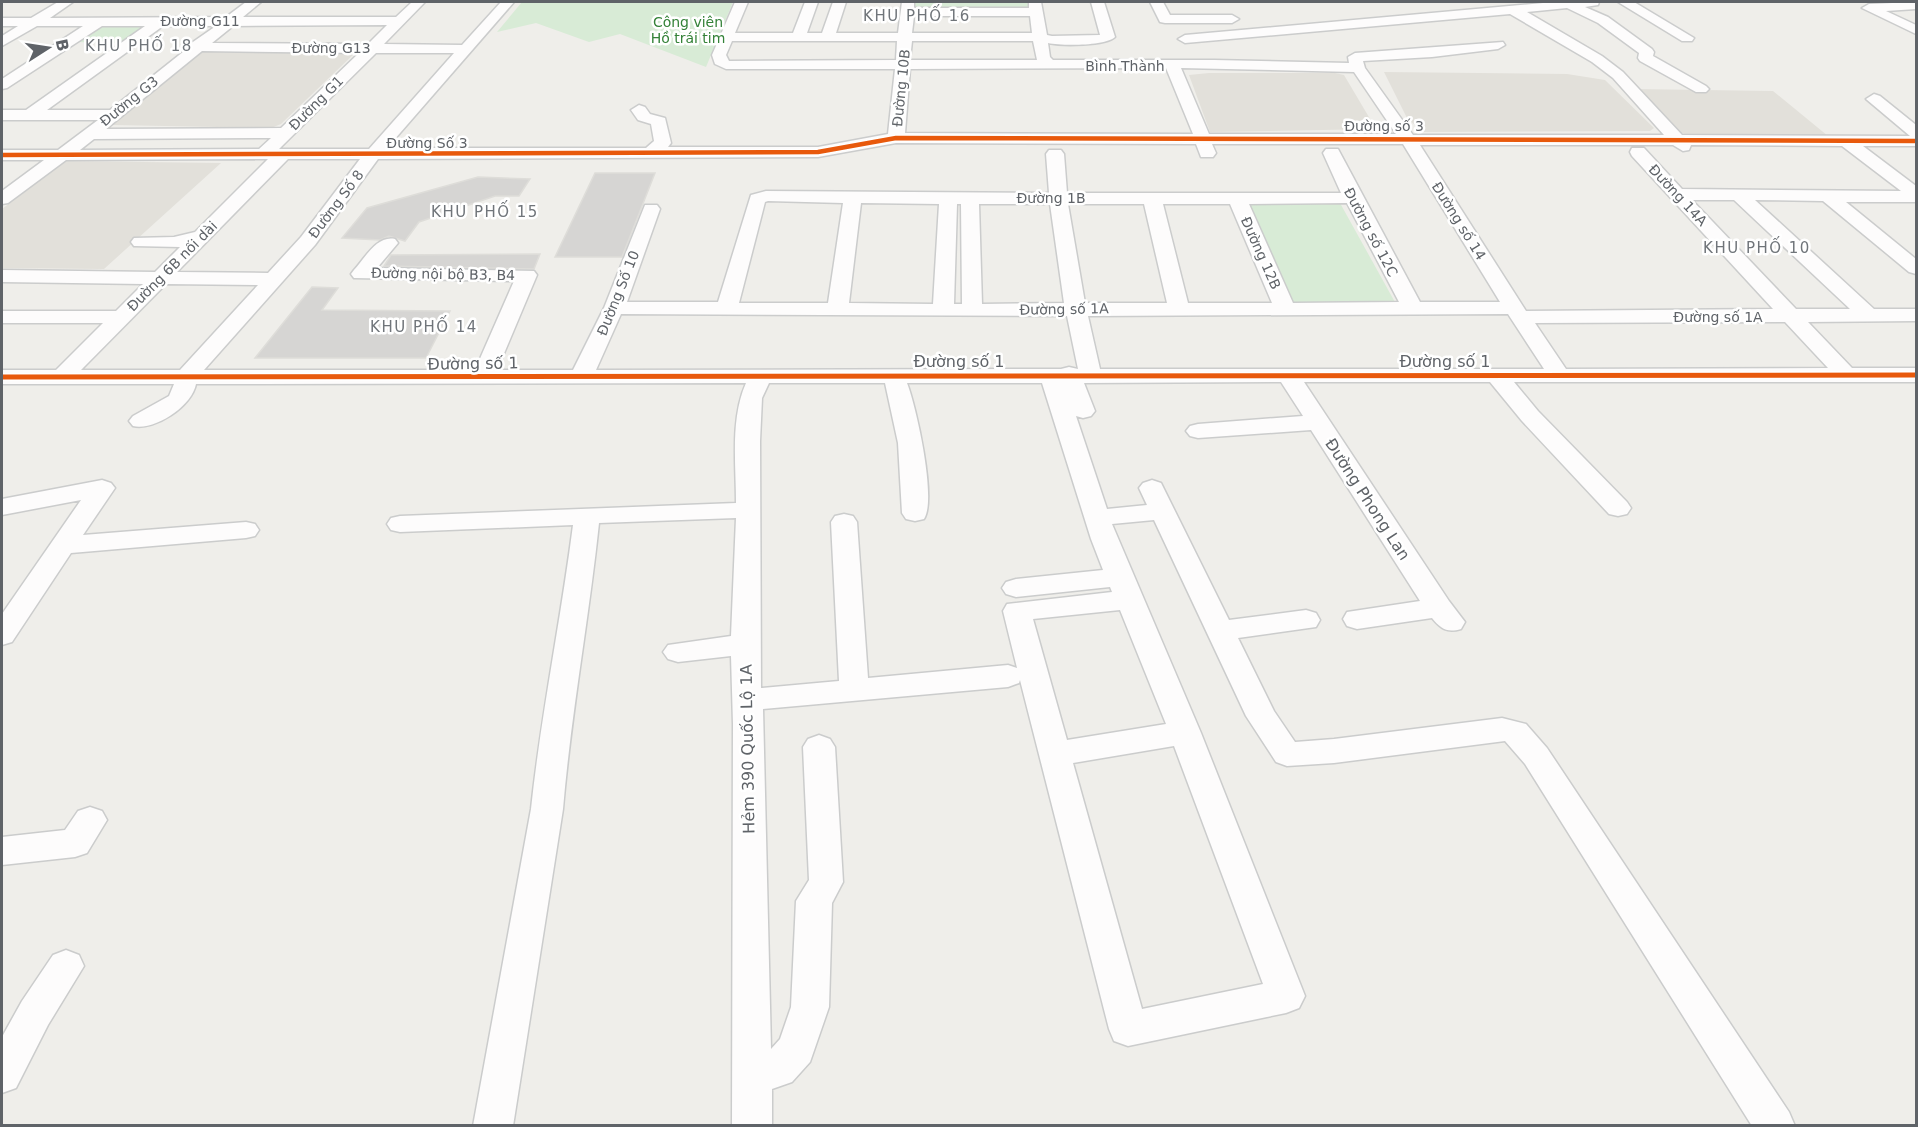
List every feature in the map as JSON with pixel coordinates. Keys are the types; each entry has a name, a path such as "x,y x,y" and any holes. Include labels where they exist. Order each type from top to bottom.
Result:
{"street":[{"path":"2,42 66,2"},
{"name":"Đường G3","path":"5,193 90,134 195,47 254,2"},
{"name":"Đường G1","path":"274,154 286,133 419,2"},
{"name":"Đường Số 8","path":"141,421 154,412 172,406 185,391 186,377 308,241 372,155 508,2"},
{"path":"741,2 726,37 906,36 1102,39 1108,37 1098,2"},
{"path":"799,37 811,2"},
{"path":"828,37 839,2"},
{"path":"1157,2 1166,18 1248,19 1254,32"},
{"path":"1185,39 1593,2"},
{"path":"1625,2 1687,38"},
{"path":"1568,4 1603,20 1647,52 1645,58 1701,89"},
{"path":"1862,4 1917,5"},
{"path":"1862,4 1917,30"},
{"path":"308,21 324,5"},
{"path":"328,21 344,7"},
{"path":"907,7 1036,7 1043,58 1049,64"},
{"name":"Đường 10B","path":"896,138 907,7"},
{"path":"1512,9 1597,59 1618,75 1676,140 1691,152"},
{"path":"30,115 161,21"},
{"name":"Đường G11","path":"2,22 399,21"},
{"path":"2,85 99,22"},
{"name":"Bình Thành","path":"726,37 719,55 720,61 734,66 1172,65 1194,113 1204,146"},
{"path":"63,44 92,44"},
{"path":"108,44 128,45"},
{"path":"1172,65 1358,68 1355,57 1432,53 1498,45"},
{"name":"Đường G13","path":"195,47 466,49"},
{"name":"Đường số 14","path":"1358,68 1559,375"},
{"path":"1874,99 1917,133"},
{"path":"639,110 644,117 659,121 663,143 649,153"},
{"path":"2,115 112,115"},
{"path":"90,134 286,133"},
{"name":"Đường số 3","path":"851,145 896,138 1204,146 1411,146 1676,140 1917,141"},
{"path":"1845,140 1917,196"},
{"name":"Đường số 3","path":"851,145 891,151 1056,154 1204,146 1332,153 1411,146 1638,153 1917,153"},
{"name":"Đường Số 3","path":"2,155 818,152 840,150 851,145"},
{"name":"Đường số 12C","path":"1332,153 1353,198 1413,309"},
{"name":"Đường 14A","path":"1638,153 1846,375"},
{"name":"Đường 6B nối dài","path":"62,377 201,236 274,154"},
{"path":"1056,154 1058,198 1075,308 1070,374 1098,518 1104,539 1126,589 1185,733 1286,996 1128,1029 1017,611 1126,589"},
{"path":"1678,194 1917,196"},
{"path":"1738,195 1868,315"},
{"name":"Đường 1B","path":"727,308 757,199 766,196 948,199 1353,198"},
{"path":"1828,196 1917,268"},
{"path":"838,309 853,198"},
{"path":"1152,198 1179,308"},
{"name":"Đường 12B","path":"1237,198 1285,308"},
{"path":"943,310 948,199"},
{"path":"970,199 972,310"},
{"name":"Đường Số 10","path":"582,375 614,308 651,209"},
{"path":"141,242 174,243 201,236"},
{"name":"Đường nội bộ B3, B4","path":"388,243 362,273 527,275 483,376"},
{"path":"2,276 273,279"},
{"name":"Đường số 1A","path":"614,308 972,310 1285,308 1792,317 1917,315"},
{"path":"2,317 121,317"},
{"path":"1070,374 1083,411"},
{"name":"Đường số 1","path":"2,377 1070,374 1917,375"},
{"name":"Đường Phong Lan","path":"1287,374 1445,615 1357,619"},
{"name":"Hẻm 390 Quốc Lộ 1A","path":"752,1125 748,724 745,644 749,510 748,441 751,398 761,375"},
{"path":"893,375 902,398 909,435 915,513"},
{"path":"1496,375 1530,416 1618,508"},
{"path":"1198,431 1318,422"},
{"path":"2,507 102,488 2,635"},
{"path":"1098,518 1157,500 1261,716 1287,754 1334,751 1502,729 1515,732 1536,756 1775,1125"},
{"path":"400,524 749,510"},
{"path":"493,1125 547,809 551,766 576,610 587,516"},
{"path":"844,522 854,690"},
{"path":"64,545 246,530"},
{"path":"1016,588 1126,589"},
{"path":"1220,631 1306,620"},
{"path":"678,652 745,644"},
{"path":"746,700 1008,676"},
{"path":"1055,754 1185,733"},
{"path":"751,1077 777,1069 796,1049 810,1007 814,901 826,882 819,747"},
{"path":"2,851 75,843 90,820"},
{"path":"2,1075 35,1013 66,966"}],"shaded area":[{"path":"201,50 356,52 281,124 271,128 113,125 112,122"},
{"path":"1384,72 1567,74 1605,80 1654,128 1650,131 1423,132 1407,118"},
{"path":"1335,73 1344,75 1376,129 1210,132 1189,75"},
{"path":"1634,89 1773,91 1828,136 1690,136 1676,131"},
{"path":"65,161 221,163 104,269 2,268 2,209"}],"green space":[{"name":"Công viên Hồ trái tim","path":"522,2 733,2 706,67 620,34 589,42 536,23 497,32"},
{"path":"912,2 1029,2 1031,9 912,10"},
{"path":"97,25 148,26 118,43 76,42"},
{"path":"1251,202 1340,203 1396,304 1293,306 1246,204"}],"building":[{"path":"595,173 655,173 622,257 555,257"},
{"path":"478,177 530,179 519,196 495,196 419,222 405,241 389,236 380,240 342,238 367,208"},
{"path":"540,254 534,269 384,266 391,255"},
{"path":"312,287 338,288 322,310 450,311 426,358 255,358"}],"cycle path":[{"path":"2,155 818,152 896,138 1916,141"},
{"path":"2,377 1916,375"}],"district":[{"name":"KHU PHỐ 16","path":"917,16"},
{"name":"KHU PHỐ 18","path":"139,46"},
{"name":"KHU PHỐ 15","path":"485,212"},
{"name":"KHU PHỐ 10","path":"1757,248"},
{"name":"KHU PHỐ 14","path":"424,327"}]}
